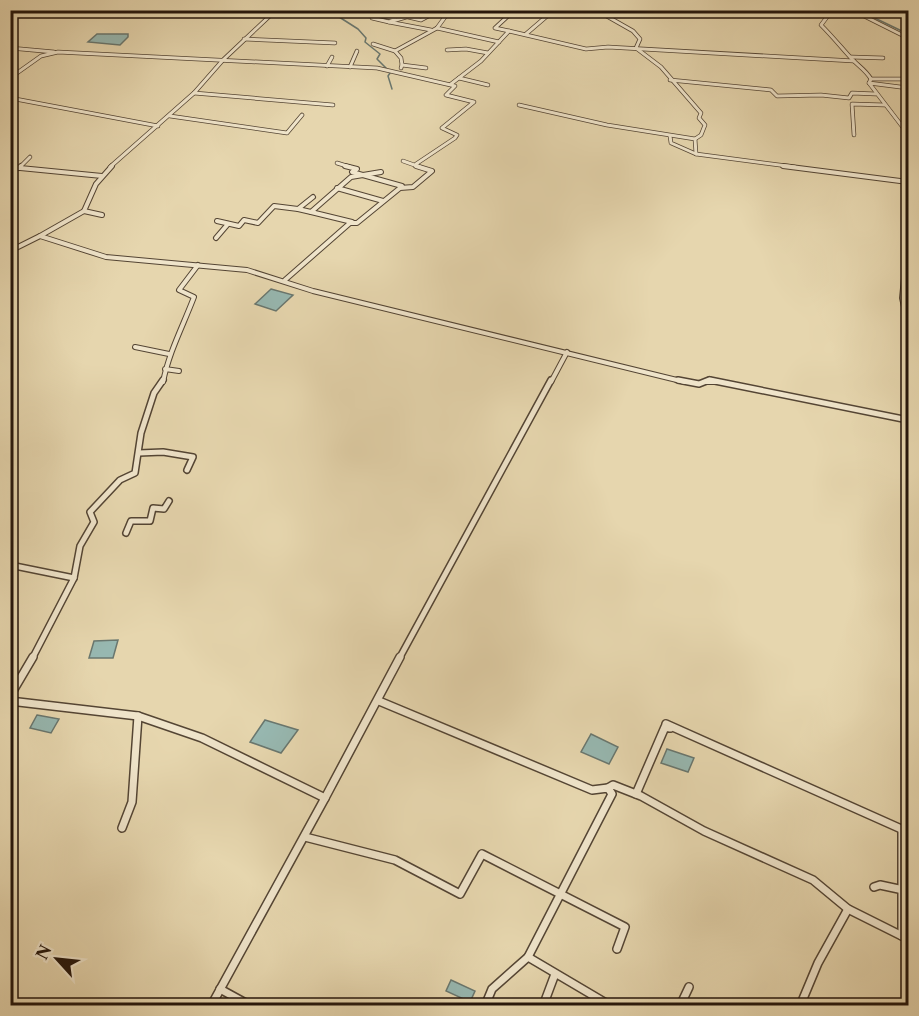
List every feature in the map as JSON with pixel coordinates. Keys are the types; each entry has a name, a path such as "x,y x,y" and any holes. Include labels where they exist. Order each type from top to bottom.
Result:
{"street":[{"path":"10,38 13,18 17,10"},
{"path":"10,251 84,211 102,176 170,116 244,39 274,12 321,14 333,10"},
{"path":"360,10 397,19"},
{"path":"382,10 371,19 431,30"},
{"path":"505,10 509,12 506,14 508,16 495,28 586,49 636,48 852,59 883,58"},
{"path":"526,34 536,24 544,22 554,10"},
{"path":"596,10 633,31 640,39 636,48"},
{"path":"839,10 825,14 828,17 821,25 852,59 865,68 876,94 897,115 909,134"},
{"path":"852,10 909,38"},
{"path":"389,22 427,11 445,17 437,28"},
{"path":"407,17 421,20 434,13"},
{"path":"395,51 437,28 499,42"},
{"path":"451,84 488,53 509,31"},
{"path":"244,39 335,43"},
{"path":"373,44 395,51 402,65 399,72"},
{"path":"10,48 350,67 399,72 451,84 455,86 446,95 474,102 442,128 458,135 416,164"},
{"path":"519,105 579,121 670,136 695,139 701,135 705,125 699,118 701,113 661,67 636,48"},
{"path":"720,48 721,53"},
{"path":"447,50 466,49 488,53"},
{"path":"350,67 357,51"},
{"path":"10,78 41,56 58,52"},
{"path":"327,66 332,57"},
{"path":"402,65 426,68"},
{"path":"459,78 488,85"},
{"path":"870,81 909,79"},
{"path":"670,80 769,90 777,96 821,95 849,98 852,93 876,94"},
{"path":"900,80 906,88"},
{"path":"870,81 906,88"},
{"path":"194,93 333,105"},
{"path":"10,98 158,126"},
{"path":"854,135 852,104 885,105"},
{"path":"170,116 287,133 302,115"},
{"path":"670,136 671,143 696,154 909,182"},
{"path":"695,139 696,154"},
{"path":"19,168 30,157"},
{"path":"285,280 348,224 357,223 400,188 413,187 432,171 403,161"},
{"path":"337,163 357,169 352,172 406,188"},
{"path":"11,167 102,176"},
{"path":"311,212 351,177 381,172"},
{"path":"337,188 383,201"},
{"path":"298,209 313,197"},
{"path":"217,221 239,226 244,220 258,223 274,206 298,209 353,223"},
{"path":"84,211 102,214"},
{"path":"216,238 228,224"},
{"path":"40,236 106,257 234,268 285,280 313,291 690,383 699,384 709,380 909,420"},
{"path":"908,323 902,298 906,284 909,239"},
{"path":"10,696 21,681 74,578 80,546 94,522 90,512 120,480 135,473 141,433 154,393 163,381 169,354 179,337 194,297 179,290 198,265"},
{"path":"135,347 169,354"},
{"path":"211,1005 305,837 379,701 435,591 567,352"},
{"path":"165,369 179,371"},
{"path":"139,453 163,452 193,457 187,470"},
{"path":"126,532 131,521 150,521 153,508 164,509 169,501"},
{"path":"11,565 74,578"},
{"path":"10,701 138,716 202,738 325,798"},
{"path":"379,701 591,790 608,788 613,785 636,794 704,831 813,880 848,909 905,937 905,831 668,726 665,727 636,794"},
{"path":"122,828 130,814 134,798 133,756 138,716"},
{"path":"485,1005 492,989 528,957 609,803 612,794 608,788"},
{"path":"305,837 395,860 460,894 482,854 625,927 617,949"},
{"path":"874,887 880,885 906,890"},
{"path":"800,1005 818,963 848,909"},
{"path":"528,957 611,1005"},
{"path":"543,1005 555,974"},
{"path":"680,1005 689,987"},
{"path":"220,989 251,1005"}],"water":[{"path":"97,34 128,34 128,37 120,45 88,42"},
{"path":"271,289 293,295 276,311 255,304"},
{"path":"118,640 113,658 89,658 94,641"},
{"path":"37,715 59,719 51,733 30,728"},
{"path":"265,720 298,730 281,753 250,742"},
{"path":"591,734 618,747 609,764 581,752"},
{"path":"667,749 694,758 688,772 661,763"},
{"path":"451,980 475,991 470,1002 446,991"}],"waterway":[{"path":"858,10 908,34"},
{"path":"336,15 358,29 366,38 365,42 380,54 377,59 387,69"},
{"path":"390,73 388,76 392,89"}]}
